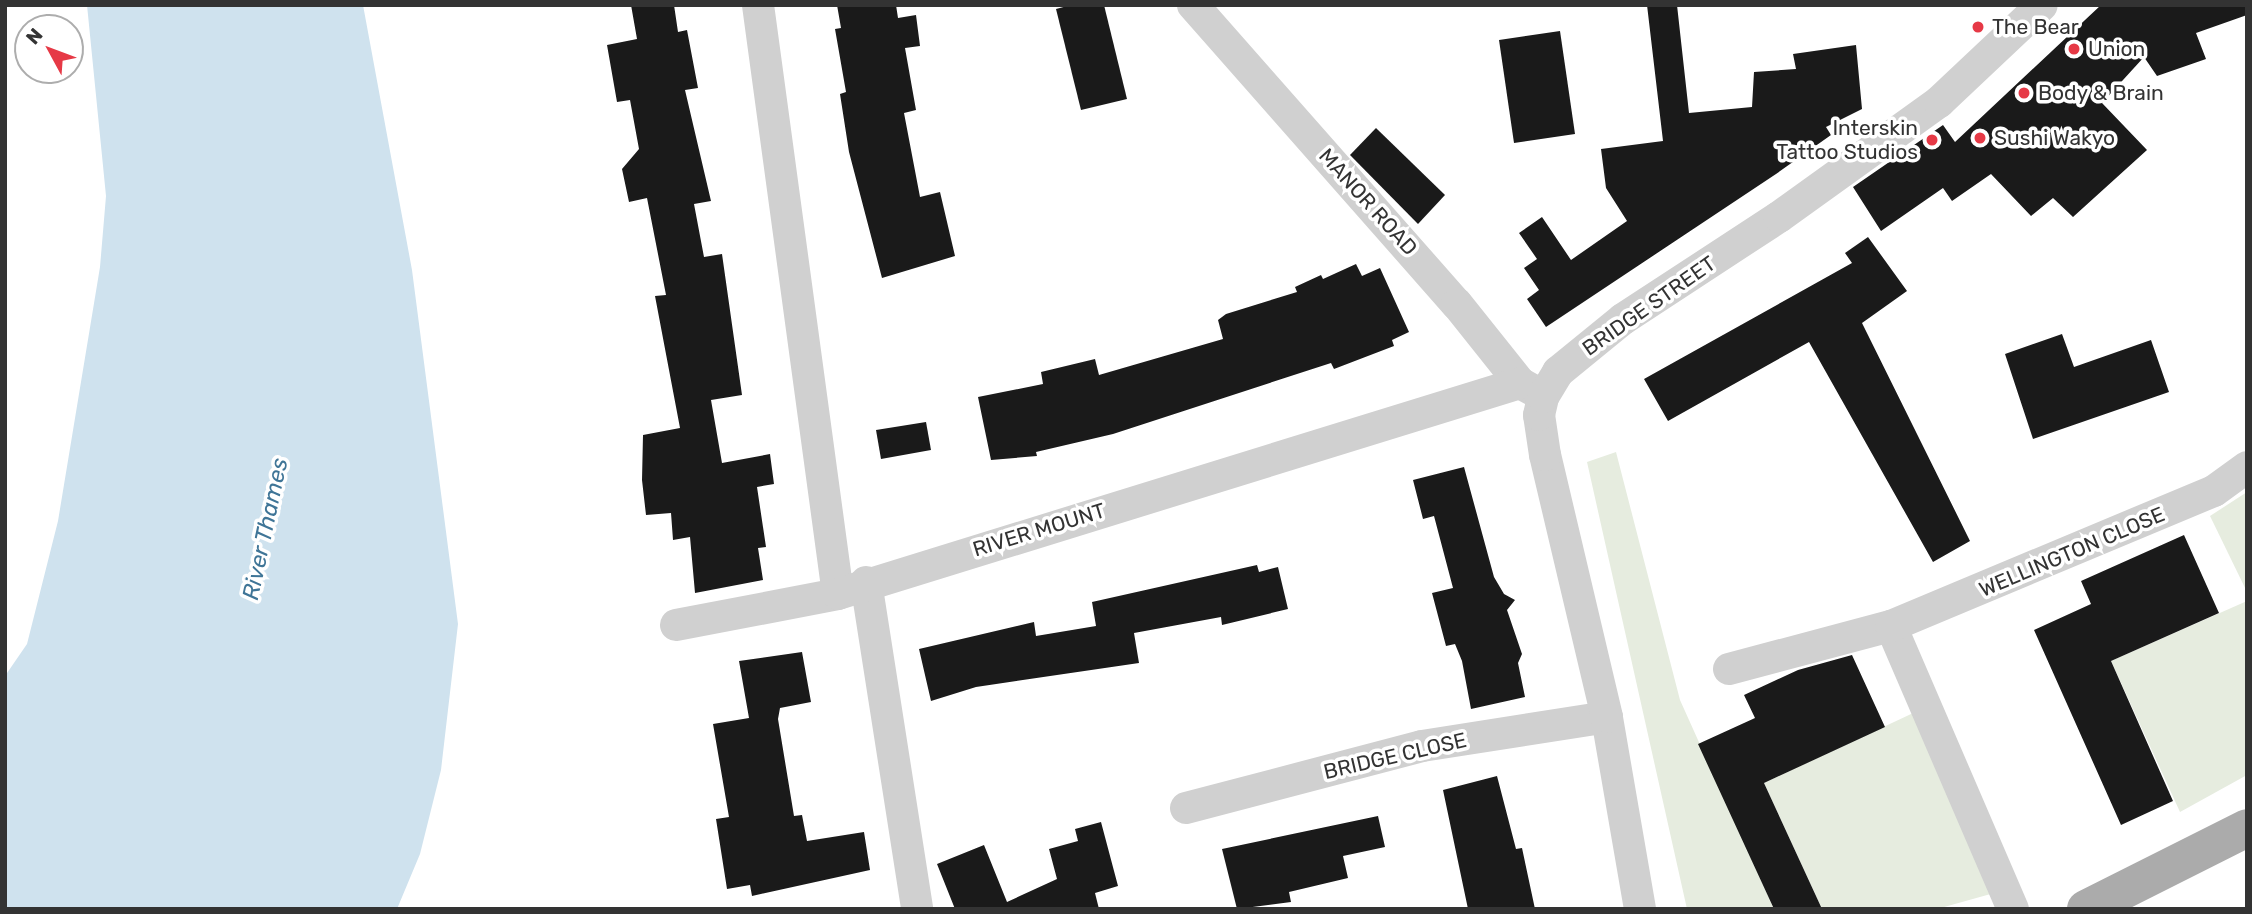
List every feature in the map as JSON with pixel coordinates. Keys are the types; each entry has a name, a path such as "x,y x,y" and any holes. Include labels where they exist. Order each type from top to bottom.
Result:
{"main road":[{"path":"2087,909 2247,828"}],"street":[{"path":"758,5 852,588 915,905"},
{"name":"MANOR ROAD","path":"1193,5 1531,390"},
{"name":"BRIDGE STREET","path":"1531,390 1558,372 1623,319 1779,218 1939,102 2042,5"},
{"path":"1531,390 1539,415 1545,455 1607,717 1640,909"},
{"name":"RIVER MOUNT","path":"676,625 852,588 1531,390"},
{"name":"WELLINGTON CLOSE","path":"1729,669 1891,626 2202,496 2247,467"},
{"path":"1891,626 2013,909"},
{"name":"BRIDGE CLOSE","path":"1185,808 1422,746 1607,717"}],"shaded area":[{"path":"1616,452 1680,700 1774,909 1687,909 1587,462"},
{"path":"2247,492 2247,592 2210,516"},
{"path":"2247,601 2247,775 2180,812 2111,661"},
{"path":"1926,707 2005,890 1937,909 1822,909 1764,783"}],"water":[{"name":"River Thames","path":"87,5 363,5 412,270 458,624 441,770 420,854 397,909 5,909 5,676 27,644 58,521 100,267 106,196"}],"building":[{"path":"631,5 674,5 678,32 687,30 698,88 685,90 711,201 694,204 704,257 722,254 742,395 711,400 722,463 770,454 774,484 757,487 766,547 758,548 763,580 695,593 690,537 673,540 671,513 646,515 642,480 643,435 680,428 655,296 666,295 647,198 629,202 622,169 639,149 630,100 617,102 607,45 637,39"},
{"path":"837,5 896,5 898,18 916,15 920,46 905,48 916,110 904,113 920,197 940,192 955,256 882,278 849,152 840,94 846,92 835,29 841,28"},
{"path":"1071,5 1104,5 1127,99 1081,110 1056,9"},
{"path":"1647,5 1677,5 1689,113 1752,107 1754,72 1796,69 1793,54 1856,45 1862,109 1826,127 1831,135 1546,327 1527,299 1539,290 1524,268 1537,259 1519,233 1542,217 1571,260 1627,221 1606,188 1601,149 1663,141"},
{"path":"2101,5 2247,5 2247,15 2196,33 2206,59 2157,76 2144,57 2102,103 2147,150 2073,217 2053,198 2031,216 1991,174 1952,201 1943,188 1881,231 1853,187 1943,125 1955,142"},
{"path":"1560,31 1575,134 1514,143 1499,40"},
{"path":"1376,128 1445,195 1418,224 1350,155"},
{"path":"1868,237 1907,291 1862,323 1970,541 1933,562 1809,342 1668,421 1644,379 1852,263 1845,253"},
{"path":"1356,264 1362,276 1380,268 1409,332 1392,340 1394,346 1334,369 1331,363 1113,434 1036,452 1037,456 991,460 978,397 1043,384 1041,372 1095,359 1099,375 1223,339 1218,320 1226,314 1297,292 1295,287 1321,275 1323,279"},
{"path":"2062,334 2074,367 2151,340 2169,392 2033,439 2005,354"},
{"path":"926,422 931,450 881,459 876,430"},
{"path":"1464,467 1494,577 1504,594 1515,600 1507,610 1522,654 1518,663 1525,697 1471,709 1462,661 1455,644 1446,646 1432,593 1453,588 1434,516 1423,519 1413,480"},
{"path":"2184,535 2219,613 2111,661 2173,801 2121,825 2034,630 2091,604 2081,581"},
{"path":"1257,565 1259,572 1278,567 1288,609 1222,625 1221,617 1134,633 1139,663 976,687 931,701 919,649 1034,622 1036,636 1096,626 1092,602"},
{"path":"802,652 811,702 780,708 778,719 794,816 802,815 807,841 864,832 870,870 752,896 750,885 727,889 716,819 729,817 713,724 749,718 739,661"},
{"path":"1852,655 1885,727 1764,783 1822,909 1774,909 1698,744 1755,718 1744,695 1798,670"},
{"path":"1497,776 1516,849 1522,848 1535,909 1468,909 1443,790"},
{"path":"1378,816 1385,847 1343,856 1348,878 1289,892 1291,902 1237,909 1222,849"},
{"path":"1101,822 1118,886 1095,893 1099,909 955,909 937,864 984,845 1007,902 1057,879 1049,849 1078,841 1075,829"}],"place":[{"name":"The Bear","path":"1978,27"},
{"name":"Union","path":"2074,49"},
{"name":"Body & Brain","path":"2024,93"},
{"name":"Sushi Wakyo","path":"1980,138"},
{"name":"Interskin Tattoo Studios","path":"1932,140"}]}
